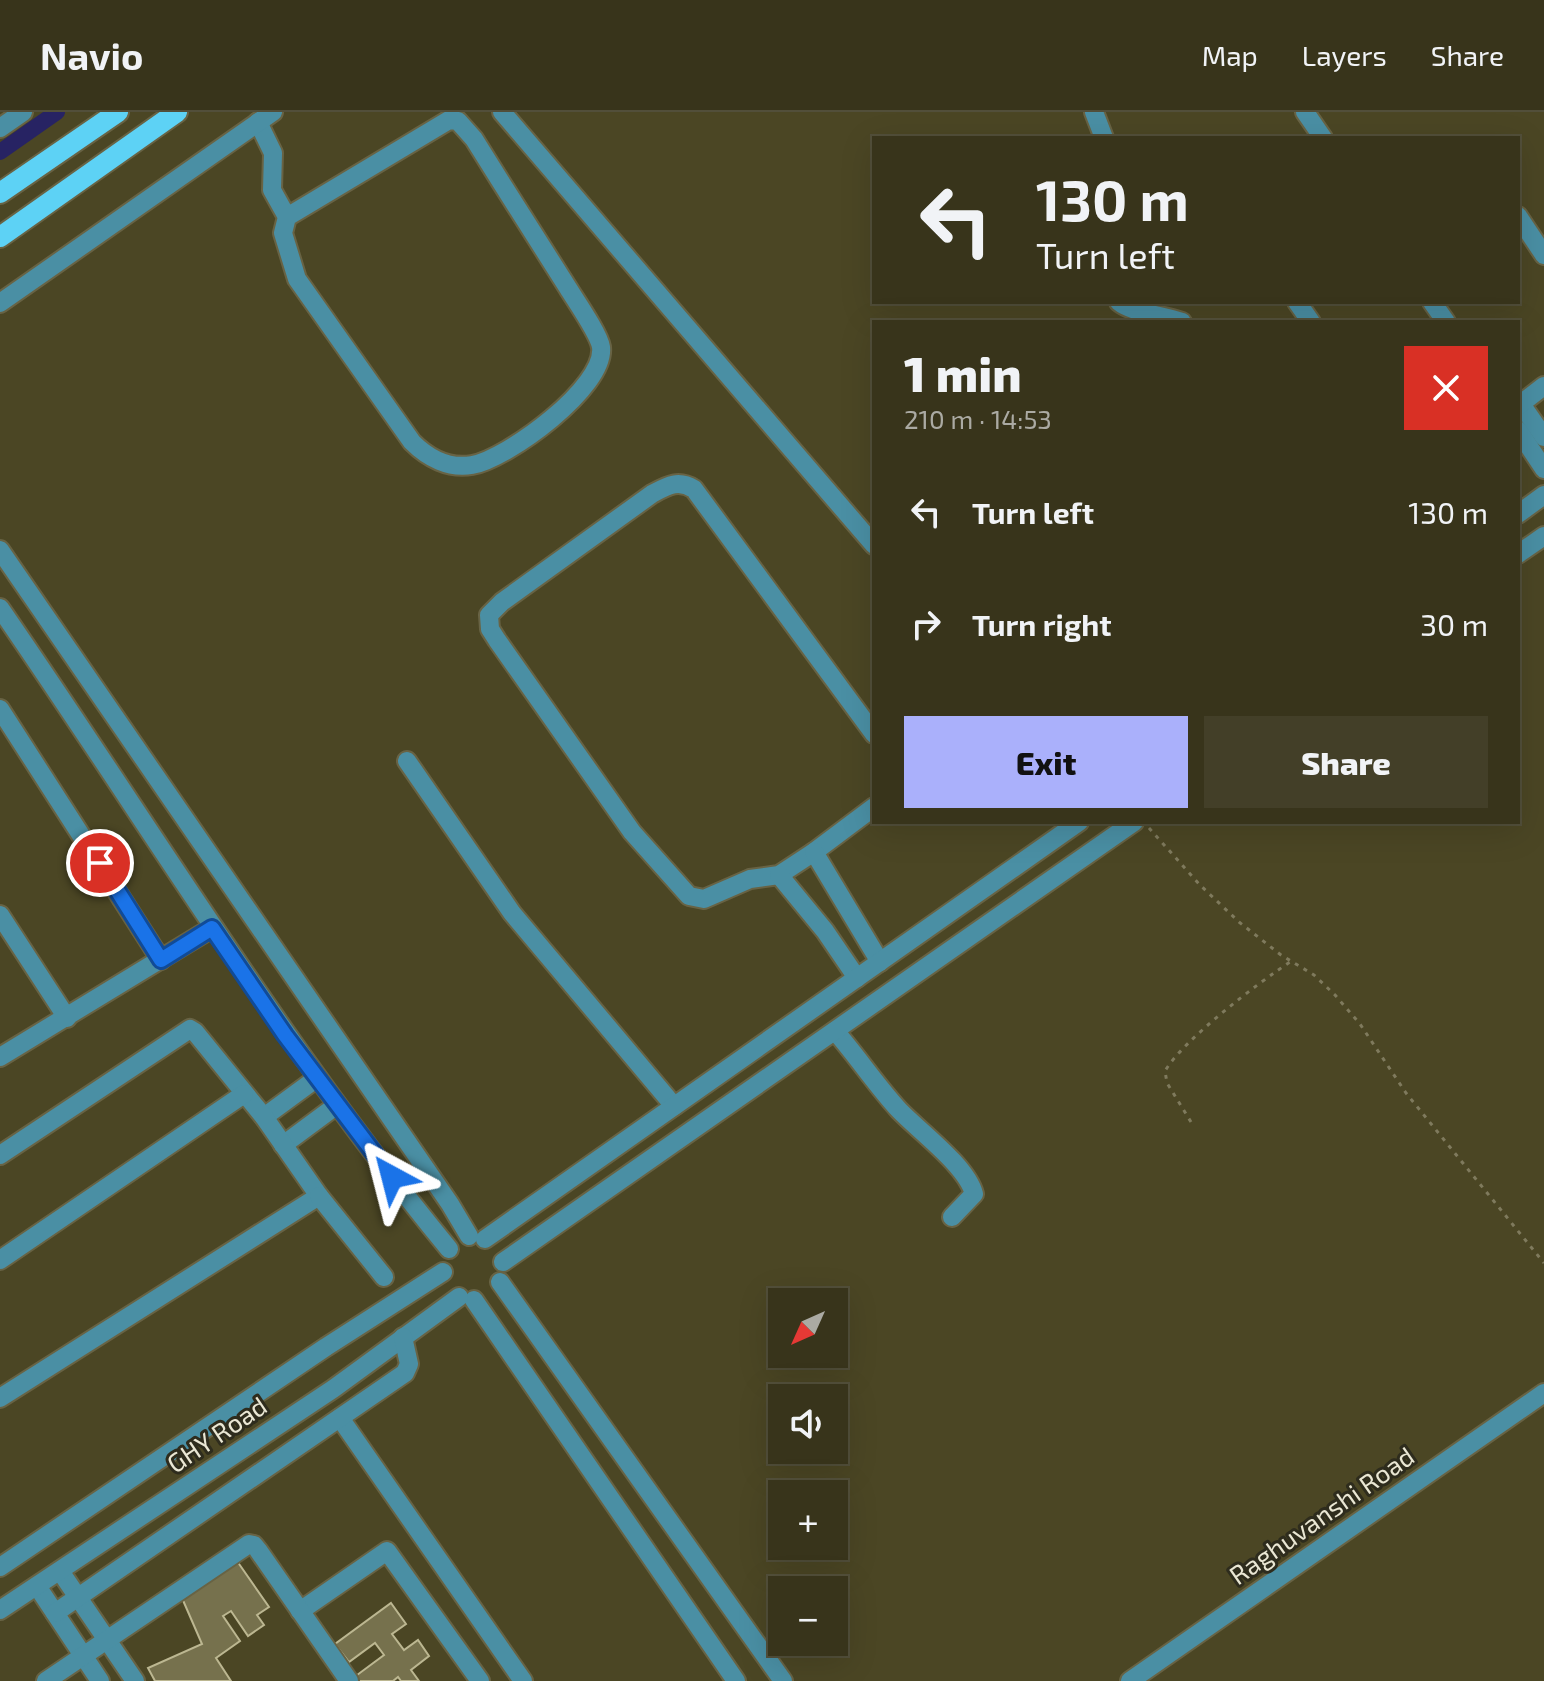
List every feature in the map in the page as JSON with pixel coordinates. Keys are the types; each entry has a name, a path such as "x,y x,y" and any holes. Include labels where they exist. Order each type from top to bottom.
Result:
{"main road":[{"path":"0,193 118,112"},
{"path":"0,237 177,112"}],"street":[{"path":"0,128 23,112"},
{"path":"502,112 872,543"},
{"path":"1094,112 1103,136"},
{"path":"1305,112 1322,136"},
{"path":"0,303 266,117 273,153 272,190 287,217 283,233 297,279 421,451 452,465 470,465 502,453 572,401 596,370 601,347 584,313 474,139 458,121 449,120 287,217"},
{"path":"1520,219 1544,255"},
{"path":"1122,304 1177,320"},
{"path":"1520,404 1544,386"},
{"path":"1520,406 1544,437"},
{"path":"1520,433 1544,469"},
{"path":"872,731 694,489 688,485 672,483 652,494 502,602 489,615 490,629 594,780 632,832 683,891 696,899 704,899 750,879 779,875 872,808"},
{"path":"1520,513 1544,495"},
{"path":"1520,553 1544,536"},
{"path":"0,550 450,1204 477,1238 499,1253 503,1262 500,1282 494,1290 467,1298"},
{"path":"0,608 212,928 317,1078 449,1249"},
{"path":"40,666 67,647"},
{"path":"0,709 161,960"},
{"path":"407,761 512,913 674,1106"},
{"path":"736,1681 467,1298 449,1286 443,1272 444,1258 449,1249 477,1238 674,1106 1078,824"},
{"path":"1082,824 1099,846"},
{"path":"503,1262 1131,824"},
{"path":"814,852 880,962"},
{"path":"779,875 825,931 857,978"},
{"path":"0,915 67,1018"},
{"path":"0,1057 212,928"},
{"path":"0,1155 187,1029 195,1032 264,1117 319,1196 384,1277"},
{"path":"835,1031 898,1109 970,1183 974,1194 952,1217"},
{"path":"264,1117 317,1078"},
{"path":"0,1260 244,1094"},
{"path":"283,1145 337,1105"},
{"path":"0,1398 319,1196"},
{"name":"GHY Road","path":"0,1567 326,1347 443,1272"},
{"path":"500,1282 783,1681"},
{"name":"GHY Road","path":"0,1610 333,1389 403,1337 467,1298"},
{"path":"55,1613 405,1373 409,1364 403,1337"},
{"name":"Raghuvanshi Road","path":"1130,1681 1544,1393"},
{"path":"340,1418 523,1681"},
{"path":"46,1681 249,1544 256,1547 300,1611 339,1677"},
{"path":"300,1611 387,1551 480,1681"},
{"path":"60,1571 135,1681"},
{"path":"37,1586 100,1681"}],"path":[{"path":"1146,824 1169,853 1224,909 1259,940 1314,975 1335,995 1360,1024 1406,1093 1544,1263"},
{"path":"1191,1122 1167,1083 1165,1071 1196,1037 1291,961"}],"building":[{"path":"237,1561 269,1607 257,1615 264,1625 248,1636 231,1611 223,1616 240,1641 216,1658 231,1681 155,1681 148,1668 202,1644 182,1598"},
{"path":"391,1603 406,1624 392,1634 404,1650 418,1640 429,1656 411,1670 419,1681 401,1681 398,1677 393,1681 356,1681 353,1678 384,1655 375,1643 349,1662 335,1644"}],"waterway":[{"path":"0,152 57,112"}],"route":[{"path":"100,863 161,960 212,928 285,1035 392,1177"}]}
